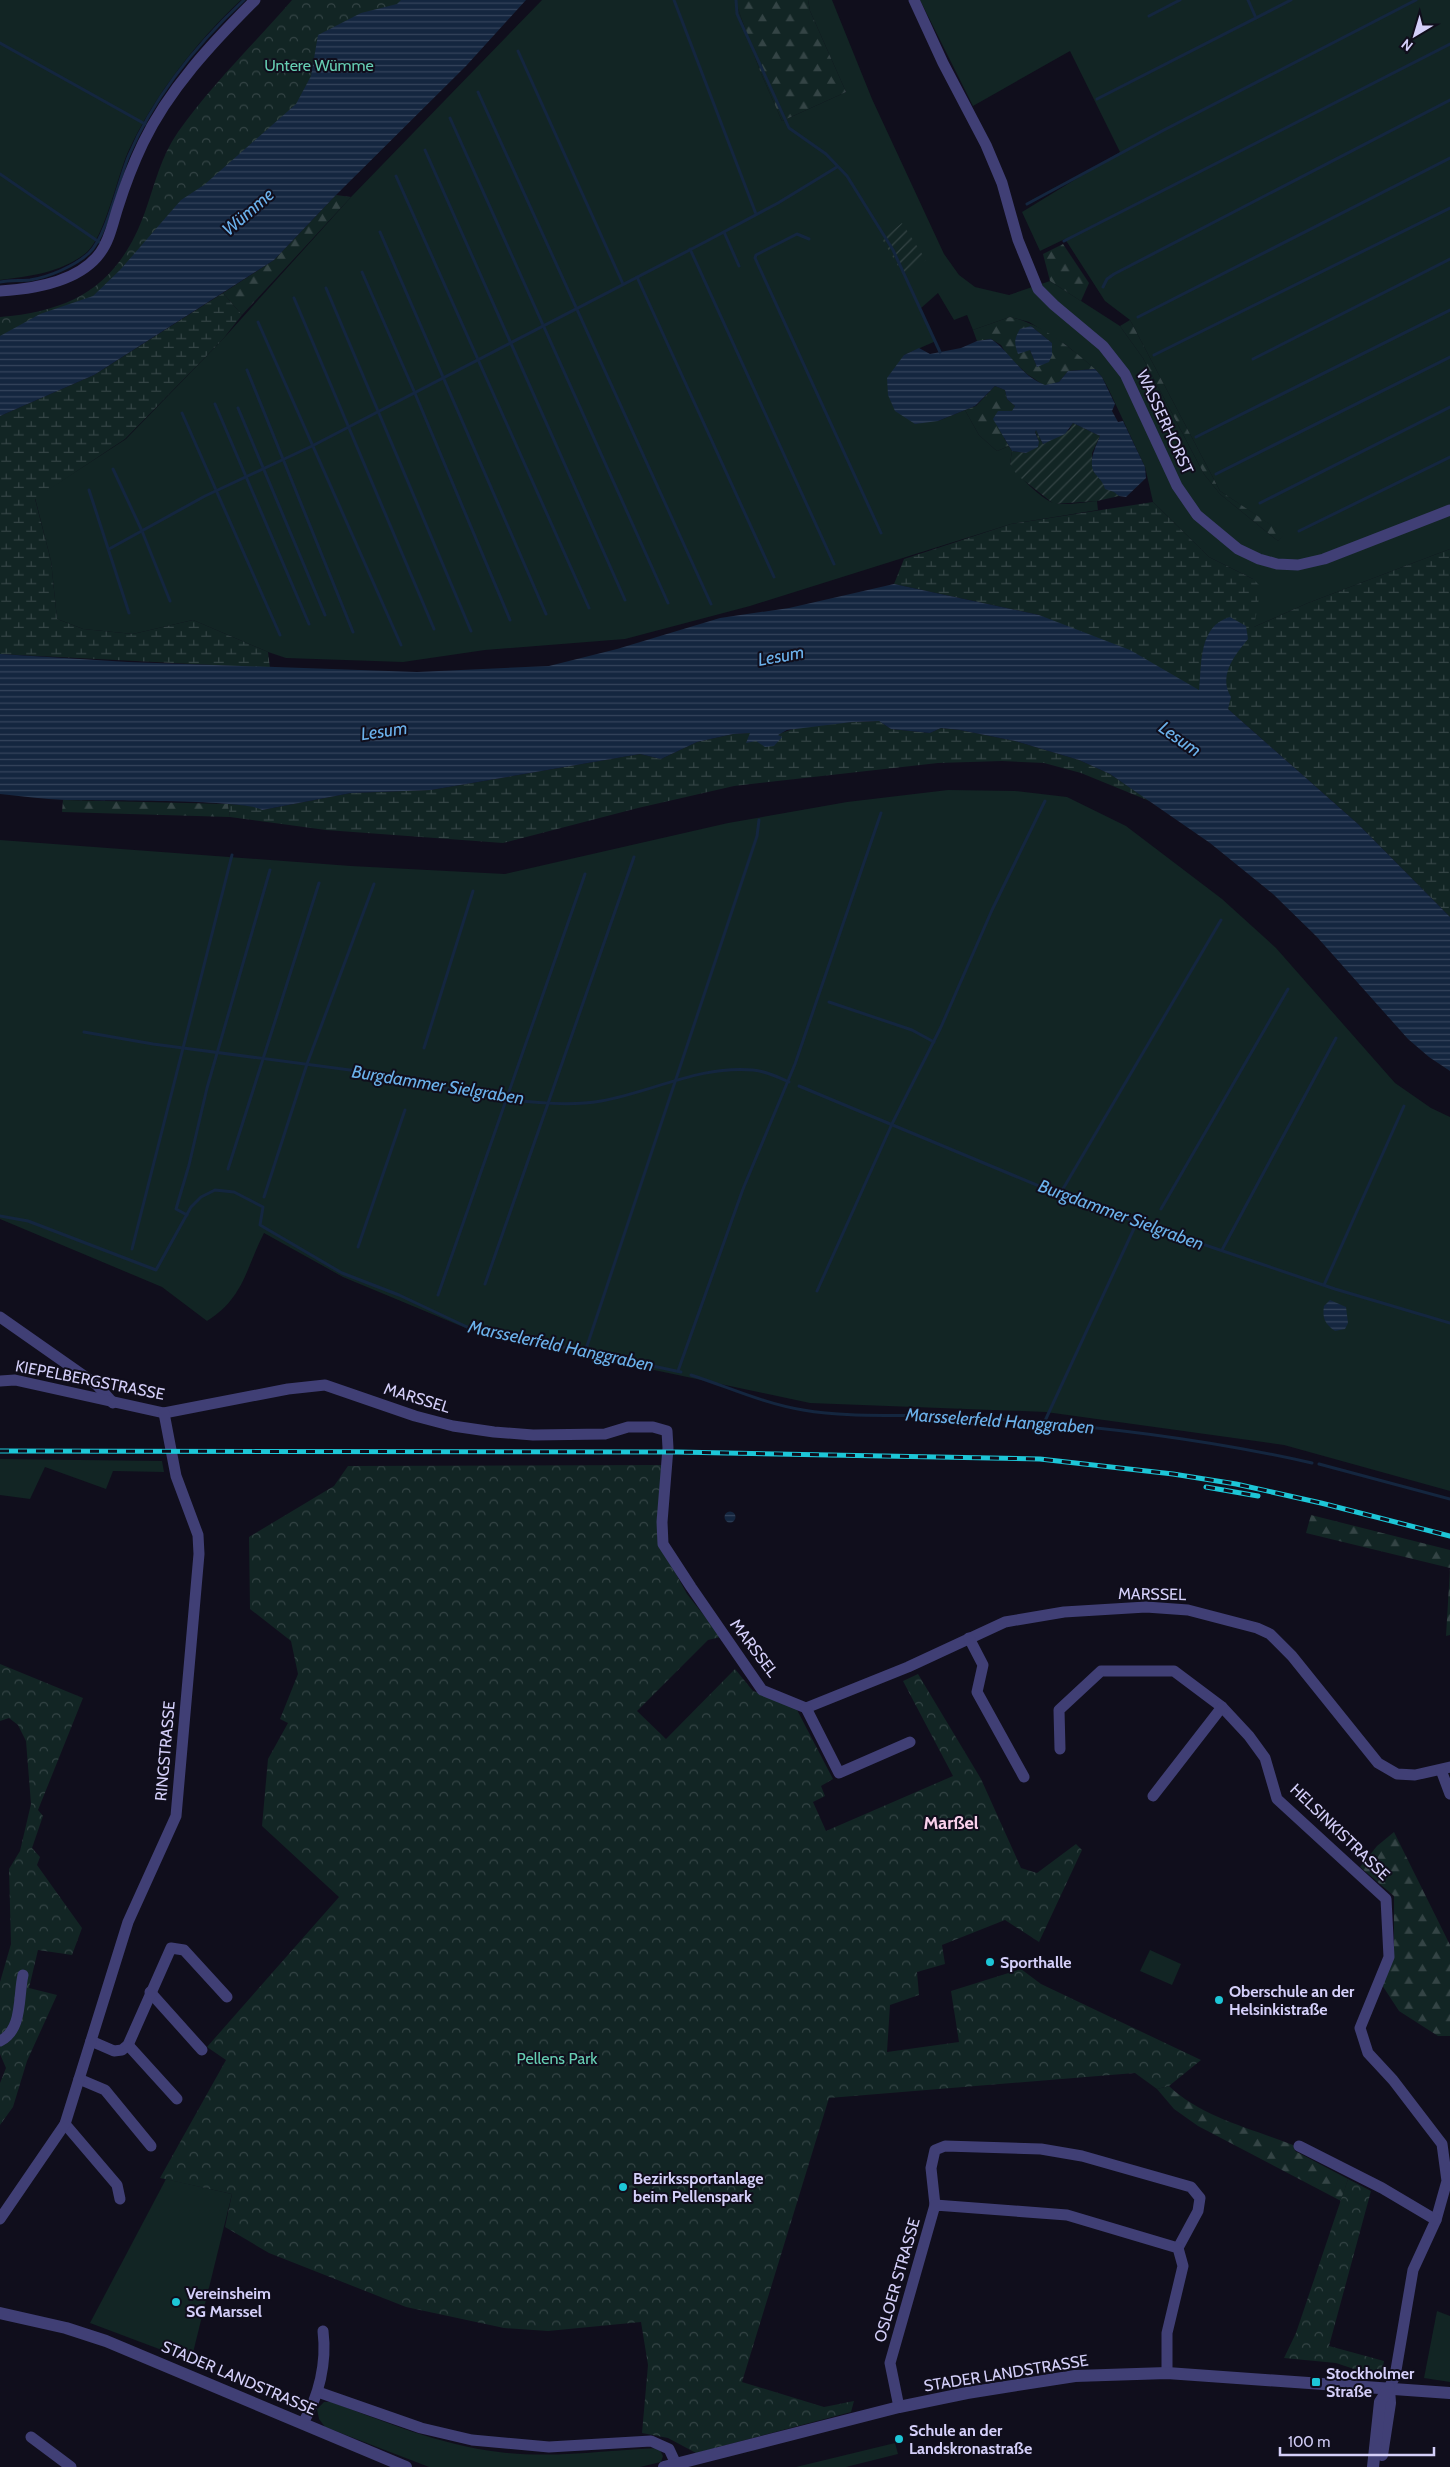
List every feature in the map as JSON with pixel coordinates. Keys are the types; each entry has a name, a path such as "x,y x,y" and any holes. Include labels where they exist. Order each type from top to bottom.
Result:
{"street":[{"path":"0,291 40,288 53,284 72,274 100,254 106,243 130,172 158,116 202,56 255,0"},
{"name":"WASSERHORST","path":"914,0 943,63 986,145 1002,184 1018,240 1038,288 1054,305 1103,346 1125,374 1177,486 1197,515 1238,549 1258,559 1277,564 1298,566 1324,559 1450,510"},
{"path":"0,1317 97,1385 112,1402"},
{"name":"KIEPELBERGSTRASSE","path":"0,1380 15,1380 164,1413 232,1400"},
{"name":"MARSSEL","path":"232,1400 288,1389 325,1385 415,1416 453,1426 494,1432 533,1435 605,1434 628,1427 645,1427 667,1431 668,1448 662,1522 663,1544 762,1690 806,1708 857,1688 1005,1622 1064,1612 1146,1607 1188,1610 1226,1619 1270,1634 1292,1656 1378,1763 1396,1774 1415,1775 1446,1769"},
{"name":"RINGSTRASSE","path":"0,2219 65,2124 128,1922 176,1816 199,1554 198,1536 176,1476 164,1413"},
{"path":"969,1638 983,1665 977,1692 1024,1777"},
{"name":"HELSINKISTRASSE","path":"1060,1749 1059,1710 1100,1671 1174,1671 1222,1707 1249,1736 1265,1758 1277,1798 1386,1899 1389,1957 1360,2028 1368,2053 1393,2080 1442,2144 1446,2181 1436,2220 1413,2270 1395,2376 1389,2388"},
{"path":"1153,1796 1222,1707"},
{"path":"806,1708 839,1773 910,1742"},
{"path":"1446,1769 1450,1794"},
{"path":"92,2041 114,2051 122,2050 128,2044 171,1948 184,1950 227,1997"},
{"path":"0,2040 8,2037 16,2025 23,1975"},
{"path":"150,1992 202,2050"},
{"path":"128,2044 177,2099"},
{"path":"79,2079 105,2090 151,2146"},
{"path":"65,2124 117,2186 120,2199"},
{"path":"935,2205 932,2157 935,2150 945,2146 1041,2150 1082,2156 1191,2187 1200,2198 1199,2205 1178,2248 1183,2266 1167,2333 1167,2373"},
{"path":"1299,2146 1382,2188 1436,2220"},
{"name":"OSLOER STRASSE","path":"899,2407 890,2363 935,2205 1067,2216 1178,2248"},
{"name":"STADER LANDSTRASSE","path":"0,2313 106,2340 406,2467"},
{"path":"303,2423 314,2404 318,2392 325,2346 323,2331"},
{"name":"STADER LANDSTRASSE","path":"670,2466 899,2407 1035,2381 1117,2374 1167,2373 1450,2393"},
{"path":"1373,2467 1380,2402 1389,2388"},
{"path":"1378,2467 1390,2403 1389,2388"},
{"path":"318,2392 422,2428 472,2440 550,2447 651,2441 669,2449 670,2466"},
{"path":"31,2437 70,2467"}],"green space":[{"path":"0,0 241,0 192,52 163,90 150,111 128,152 105,221 93,245 76,260 56,269 34,275 0,280"},
{"name":"Untere Wümme","path":"292,0 476,0 0,383 0,317 27,314 72,300 91,289 107,275 122,258 134,237 163,160 178,132 219,81"},
{"path":"542,0 735,0 760,71 782,121 846,92 810,11 808,0 832,0 872,99 944,254 959,275 975,287 1009,295 1050,281 1120,326 1143,358 1204,474 1220,494 1278,541 1284,534 1220,491 1130,320 1105,301 1065,239 1040,251 1022,212 1120,152 1070,51 973,106 920,0 1450,0 1450,549 1308,603 1254,627 1253,579 1209,557 1153,502 1145,467 1108,388 1095,369 1066,345 1029,322 1010,317 973,330 967,315 954,320 938,293 920,309 936,341 904,355 938,421 965,410 979,435 997,451 1009,446 1012,451 1010,464 1036,492 1049,501 1058,504 1097,501 1098,510 1011,524 750,606 625,639 485,650 403,662 286,658 193,620 133,634 83,629 57,619 51,561 35,498 126,439 223,339 351,197"},
{"path":"735,0 808,0 810,11 846,92 782,121 760,71"},
{"path":"336,195 351,197 242,315 223,293 274,260"},
{"path":"902,223 926,260 904,276 882,239"},
{"path":"1063,244 1089,283 1081,301 1050,281 1043,254"},
{"path":"223,293 242,315 223,339 125,439 35,499 51,561 57,619 83,629 133,634 193,620 268,652 270,668 0,654 0,416 94,375"},
{"path":"1010,317 1045,331 1095,369 1068,371 1059,382 1045,386 1027,374 1007,355 1001,345 991,339 977,341 973,330","holes":["1031,326 1052,343 1037,367 1030,350"]},
{"path":"1130,320 1220,491 1285,534 1278,541 1220,494 1204,474 1143,358 1120,326"},
{"path":"995,386 1005,390 1007,399 1015,406 1004,438 1009,446 997,451 979,435 965,410 976,406"},
{"path":"1073,423 1100,436 1092,453 1093,470 1119,496 1097,501 1054,504 1017,475 1010,464 1012,451 1026,453 1039,442 1036,430 1043,444 1069,430"},
{"path":"1153,502 1209,557 1253,579 1261,587 1254,627 1308,603 1450,549 1450,917 1358,824 1228,709 1039,615 894,584 904,559 1011,524"},
{"path":"879,721 891,729 930,733 941,728 1015,741 1079,760 1110,774 1152,802 1081,773 1044,763 1002,761 938,763 734,786 638,808 503,843 326,830 230,817 228,804 257,806 262,810 351,793 431,790 640,754 661,759 697,742 733,734 750,733 756,741 782,737 777,735 799,728"},
{"path":"948,790 1015,791 1067,797 1126,826 1222,899 1276,948 1395,1083 1431,1108 1450,1117 1450,1491 1284,1445 1046,1412 810,1403 588,1356 468,1329 343,1277 264,1233 237,1292 219,1312 207,1321 162,1287 0,1219 0,840 351,866 505,874 728,823 847,802"},
{"path":"63,800 228,804 230,817 62,812"},
{"path":"0,1459 162,1461 164,1472 113,1471 106,1489 45,1467 30,1499 0,1495"},
{"name":"Pellens Park","path":"662,1465 660,1545 687,1594 721,1637 708,1640 637,1711 666,1739 735,1669 753,1691 795,1706 833,1779 821,1786 825,1796 813,1802 826,1831 953,1776 903,1681 918,1674 981,1779 1021,1868 1037,1873 1076,1844 1082,1850 1039,1942 1005,1920 942,1945 945,1964 917,1972 919,1995 890,2005 887,2052 959,2042 951,1991 1021,1969 1041,1984 1201,2060 1169,2086 1157,2089 1135,2073 829,2098 742,2382 824,2407 854,2401 851,2412 696,2453 668,2438 642,2433 648,2365 641,2322 548,2331 504,2328 406,2307 269,2253 225,2227 232,2194 160,2178 226,2060 207,2047 339,1897 262,1826 268,1759 288,1723 280,1719 298,1674 291,1641 250,1609 249,1537 334,1486 348,1466"},
{"path":"1311,1515 1450,1550 1450,1568 1306,1533"},
{"path":"1450,1568 1450,1635 1446,1636"},
{"path":"0,1664 83,1698 38,1810 43,1816 32,1848 40,1857 37,1865 82,1928 72,1955 38,1950 29,1988 57,1995 27,2061 13,2107 0,2125 0,2083 6,2068 0,2054 0,1982 11,1944 9,1869 20,1851 31,1804 26,1741 18,1725 9,1718 0,1721"},
{"path":"1394,1832 1450,1945 1450,2036 1438,2036 1399,2011 1382,1985 1394,1956 1394,1896 1360,1867 1377,1846"},
{"path":"1150,1950 1181,1964 1172,1985 1140,1971"},
{"path":"1169,2086 1196,2106 1228,2121 1293,2145 1295,2151 1348,2179 1341,2201 1198,2126 1174,2109 1157,2089"},
{"path":"166,2179 232,2194 191,2361 90,2323"},
{"path":"1348,2179 1371,2191 1329,2346 1384,2361 1382,2372 1357,2370 1336,2363 1284,2358 1296,2333"},
{"path":"1437,2311 1450,2316 1450,2382 1424,2378"},
{"path":"324,2402 331,2402 434,2438 477,2449 539,2455 659,2448 663,2456 661,2462 640,2467 429,2467 325,2427 319,2419 317,2409"},
{"path":"895,2443 898,2454 846,2467 796,2467"}],"water":[{"name":"Wümme","path":"401,0 526,0 466,66 336,195 274,260 94,375 0,416 0,336 40,314 93,296 120,270 181,200 204,185 296,104 311,76 318,35 361,13 397,4"},
{"path":"1031,326 1052,343 1052,355 1049,362 1037,367 1030,350 1018,354 1015,344 1020,329"},
{"path":"991,339 1029,376 1045,385 1059,382 1068,371 1095,369 1102,377 1115,404 1112,411 1118,422 1123,421 1145,467 1146,478 1126,497 1119,496 1105,489 1092,468 1093,454 1100,436 1073,423 1065,434 1043,444 1036,430 1039,442 1038,447 1026,453 1012,451 993,419 998,411 1012,411 1015,406 1007,399 1005,390 995,386 975,406 938,421 915,424 895,411 888,395 887,378 904,355 919,348 930,354 961,348 977,341"},
{"name":"Lesum","path":"894,584 1039,615 1130,650 1199,690 1204,647 1212,629 1230,617 1246,626 1248,639 1233,659 1227,674 1227,689 1231,697 1228,709 1358,824 1450,917 1450,1071 1429,1057 1408,1039 1317,937 1273,894 1210,843 1110,774 1079,760 1015,741 960,730 941,728 930,733 891,729 879,721 852,722 787,730 778,735 782,737 774,746 765,747 756,741 746,743 750,733 733,734 697,742 661,759 640,754 431,790 351,793 262,810 250,806 201,802 65,800 0,794 0,654 128,662 417,672 549,666 617,649 720,618 789,608"},
{"path":"1330,1300 1346,1307 1348,1323 1345,1329 1335,1331 1325,1320 1323,1314 1324,1306"},
{"path":"730,1511 736,1517 730,1523 724,1517"}],"waterway":[{"path":"0,282 30,280 45,276 69,266 89,253 107,221 129,155 151,112 194,53 244,0"},
{"path":"674,0 756,214"},
{"path":"736,0 737,14 789,128 826,154 847,176 893,250 940,352"},
{"path":"1149,16 1180,0"},
{"path":"1248,0 1256,18"},
{"path":"1097,99 1291,0"},
{"path":"1027,204 1164,130 1416,0"},
{"path":"0,43 145,124"},
{"path":"1064,241 1450,44"},
{"path":"518,51 623,284"},
{"path":"478,92 711,604"},
{"path":"1103,287 1107,279 1114,274 1450,100"},
{"path":"450,118 668,603"},
{"path":"425,150 625,600"},
{"path":"1138,317 1450,158"},
{"path":"109,549 205,496 312,446 705,242 778,203 837,167"},
{"path":"0,174 99,242"},
{"path":"396,176 589,608"},
{"path":"1154,355 1450,208"},
{"path":"380,232 546,614"},
{"path":"724,232 739,266"},
{"path":"809,239 797,234 756,255 755,258 881,533"},
{"path":"690,249 834,564"},
{"path":"1253,359 1450,259"},
{"path":"362,272 510,620"},
{"path":"637,277 774,577"},
{"path":"326,288 471,631"},
{"path":"294,298 434,629"},
{"path":"1196,437 1450,310"},
{"path":"258,322 401,645"},
{"path":"1216,474 1450,357"},
{"path":"247,370 353,632"},
{"path":"215,404 309,624"},
{"path":"1260,503 1450,407"},
{"path":"238,408 325,615"},
{"path":"182,413 280,635"},
{"path":"1299,531 1450,457"},
{"path":"113,469 142,531 170,601"},
{"path":"89,490 129,613"},
{"path":"817,1291 892,1124 941,1027 992,910 1045,801"},
{"path":"678,1371 743,1189 795,1064 881,813"},
{"path":"585,1352 757,836 759,820"},
{"path":"132,1249 232,855"},
{"path":"485,1284 634,857"},
{"path":"187,1215 176,1209 189,1165 207,1088 270,870"},
{"path":"438,1295 585,874"},
{"path":"228,1169 319,883"},
{"path":"264,1197 307,1064 374,884"},
{"path":"424,1048 473,891"},
{"path":"1060,1194 1221,920"},
{"path":"1161,1209 1288,989"},
{"path":"829,1002 912,1030 934,1042"},
{"name":"Burgdammer Sielgraben","path":"84,1032 153,1044 395,1076 443,1088 498,1098 553,1103 601,1101 714,1071 753,1070 772,1074 789,1082"},
{"path":"1222,1250 1336,1038"},
{"name":"Burgdammer Sielgraben","path":"799,1086 1075,1201 1335,1289 1450,1323"},
{"path":"1324,1285 1404,1106"},
{"path":"358,1247 405,1110"},
{"name":"Marsselerfeld Hanggraben","path":"0,1216 28,1221 156,1270 191,1207 201,1197 215,1190 234,1192 263,1207 260,1225 342,1273 399,1295 467,1327 681,1372"},
{"path":"1044,1423 1137,1222"},
{"name":"Marsselerfeld Hanggraben","path":"691,1375 761,1399 789,1407 823,1413 946,1416 1053,1423 1183,1439 1312,1463"},
{"name":"Marsselerfeld Hanggraben","path":"1319,1464 1450,1499"}],"railway":[{"path":"0,1451 677,1452 1040,1459 1173,1474 1236,1484 1321,1503 1450,1536"},
{"path":"1206,1487 1258,1496"}],"place":[{"name":"Sporthalle","path":"990,1962"},
{"name":"Oberschule an der Helsinkistraße","path":"1219,2000"},
{"name":"Bezirkssportanlage beim Pellenspark","path":"623,2187"},
{"name":"Vereinsheim SG Marssel","path":"176,2302"},
{"name":"Stockholmer Straße","path":"1316,2382"},
{"name":"Schule an der Landskronastraße","path":"899,2439"}],"district":[{"name":"Marßel","path":"951,1823"}]}
